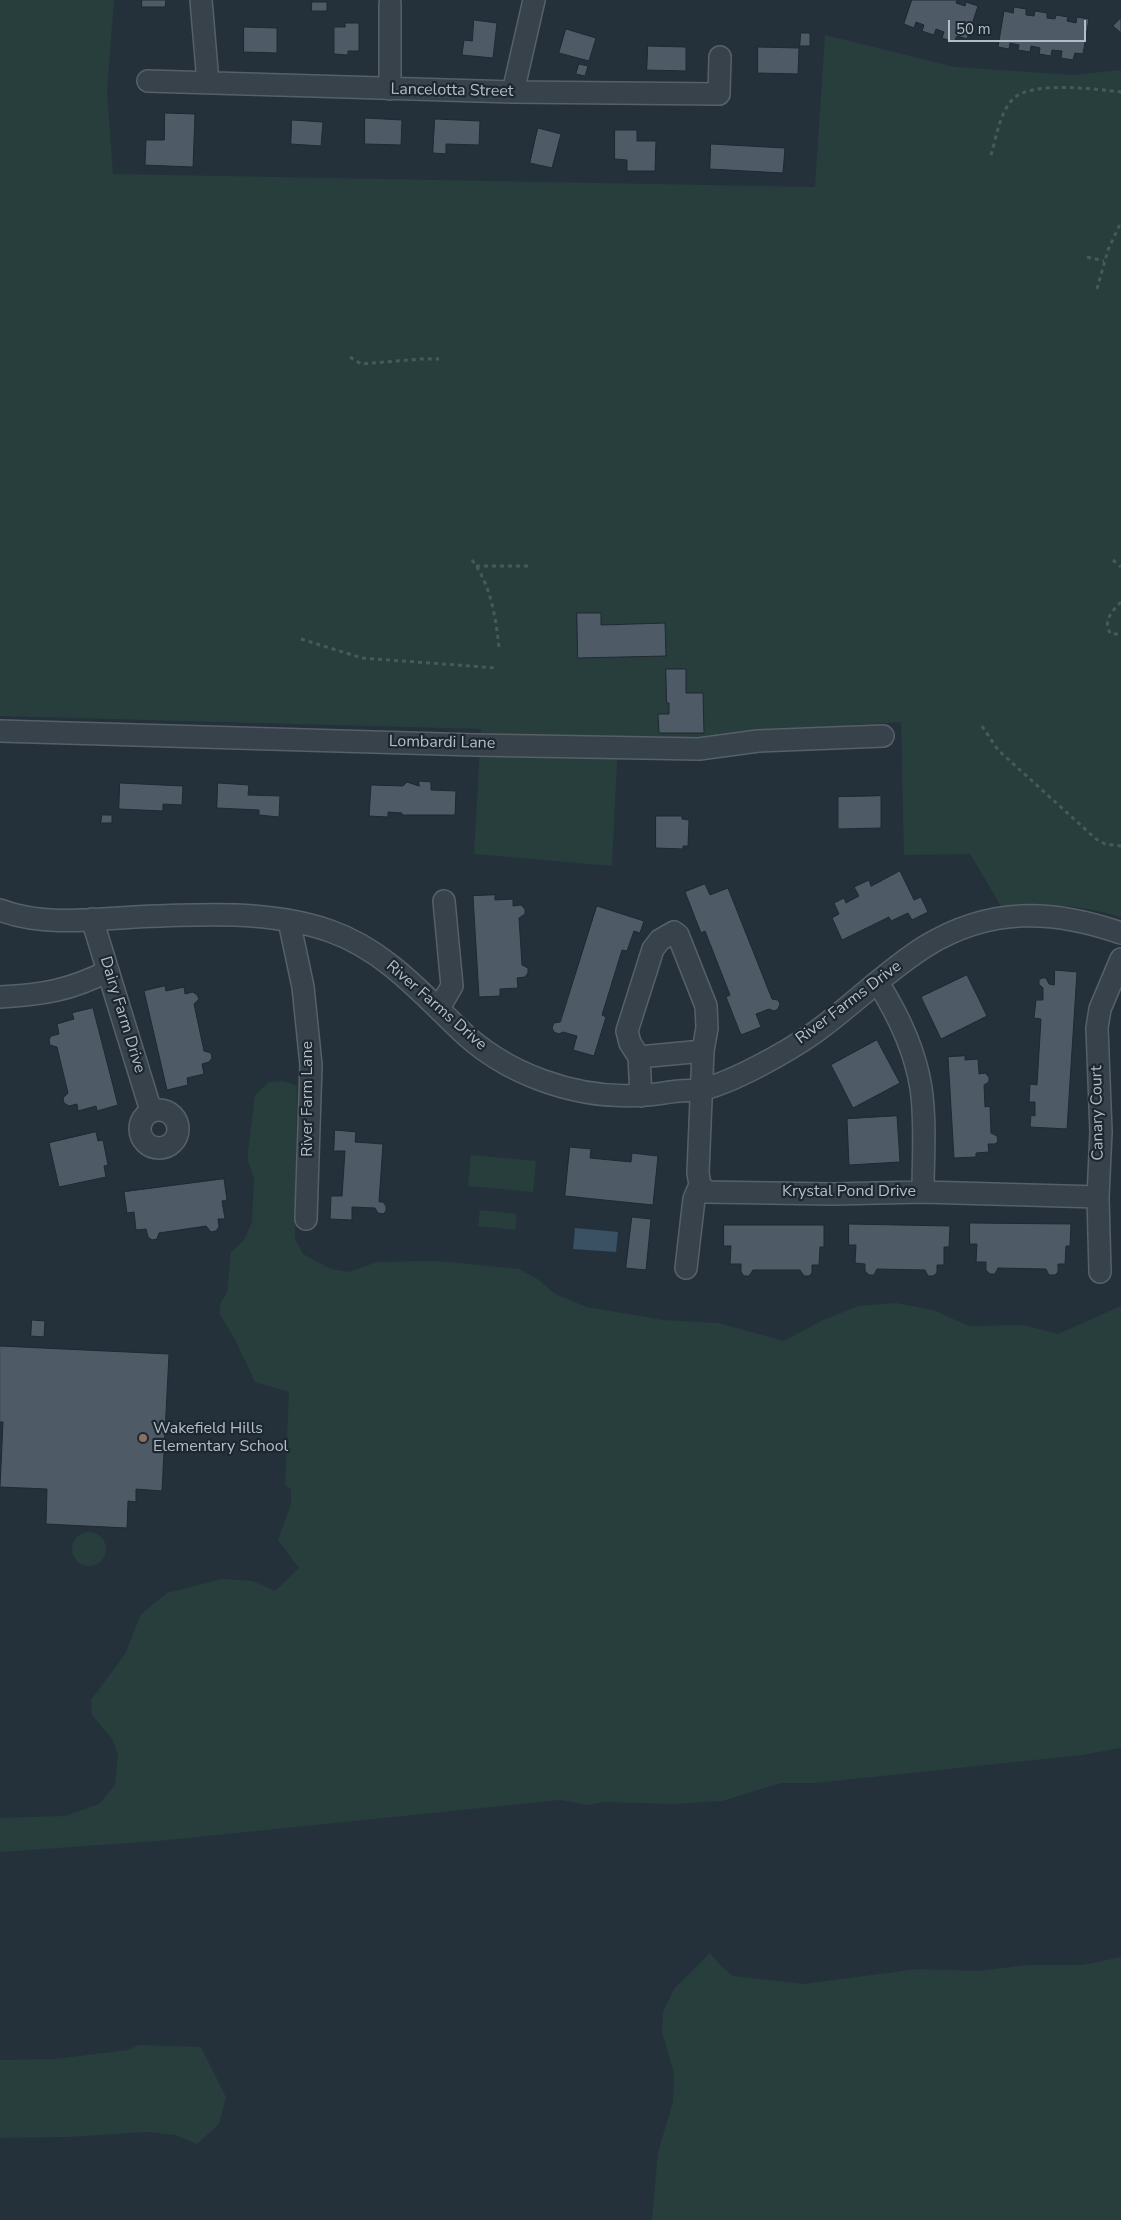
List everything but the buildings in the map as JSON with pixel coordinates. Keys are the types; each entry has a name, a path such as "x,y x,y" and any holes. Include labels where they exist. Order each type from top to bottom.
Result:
{"street":[{"path":"201,0 208,82"},
{"path":"513,92 534,0"},
{"path":"390,4 390,89"},
{"name":"Lancelotta Street","path":"148,81 513,92 719,94 720,57"},
{"name":"Lombardi Lane","path":"0,731 475,745 698,749 758,741 883,736"},
{"path":"439,1008 452,986 444,901"},
{"name":"River Farms Drive","path":"0,910 43,920 200,915 252,916 290,920 332,931 358,944 406,976 470,1038 498,1058 528,1075 587,1092 615,1096 641,1096 701,1090 743,1074 800,1043 907,960 945,936 972,925 1010,915 1072,918 1099,924 1121,933"},
{"name":"Dairy Farm Drive","path":"92,919 151,1111"},
{"name":"River Farm Lane","path":"290,920 303,987 311,1065 306,1219"},
{"path":"641,1096 639,1057 630,1043 626,1030 653,949 660,940 674,932 678,935 706,1006 707,1028 701,1090 698,1173 700,1186 694,1199 686,1268"},
{"name":"Canary Court","path":"1100,1272 1098,1198 1101,1132 1097,1028 1100,1009 1121,959"},
{"path":"0,997 39,995 83,984 108,971"},
{"path":"878,983 894,1008 916,1063 923,1112 923,1192"},
{"path":"639,1057 704,1051"},
{"name":"Krystal Pond Drive","path":"700,1186 707,1192 715,1194 761,1192 833,1194 923,1192 1098,1198"}],"path":[{"path":"990,155 1008,107 1015,97 1025,92 1034,89 1056,88 1121,92"},
{"path":"1097,289 1104,261 1121,222"},
{"path":"1087,257 1104,261"},
{"path":"350,358 361,364 439,359"},
{"path":"472,560 494,610 499,648"},
{"path":"1113,560 1121,567"},
{"path":"476,566 530,566"},
{"path":"1121,602 1108,618 1107,626 1111,634 1121,634"},
{"path":"302,639 362,658 497,668"},
{"path":"982,726 998,750 1096,838 1105,844 1121,846"}],"green space":[{"path":"0,0 114,0 107,92 113,174 815,187 825,35 955,67 1073,75 1121,70 1121,918 1076,907 1046,905 1001,906 970,854 904,855 901,722 783,729 698,743 618,742 612,866 474,854 481,729 0,716"},
{"path":"284,1081 297,1086 295,1239 303,1254 331,1269 349,1272 377,1262 438,1261 519,1269 539,1280 555,1294 587,1307 663,1320 718,1323 784,1341 821,1321 858,1306 896,1303 933,1310 969,1326 1024,1325 1058,1334 1121,1306 1121,1748 1082,1755 815,1783 781,1783 722,1801 673,1804 603,1802 588,1805 560,1800 158,1841 0,1852 0,1818 65,1816 99,1804 115,1785 118,1754 112,1739 92,1715 91,1700 125,1654 141,1614 167,1593 222,1579 253,1581 275,1591 299,1568 278,1540 291,1504 291,1489 285,1485 289,1392 255,1382 235,1339 220,1315 220,1304 227,1293 231,1252 244,1240 252,1222 254,1178 248,1161 248,1151 255,1095 269,1082"},
{"path":"471,1155 536,1161 533,1192 468,1186"},
{"path":"480,1210 517,1214 515,1230 478,1226"},
{"path":"89,1532 96,1533 101,1537 105,1542 105,1556 101,1561 96,1565 89,1566 82,1565 77,1561 73,1556 72,1549 73,1542 77,1537 82,1533"},
{"path":"710,1953 733,1976 804,1984 918,1969 977,1971 1027,1965 1083,1965 1121,1957 1121,2220 652,2220 658,2152 673,2102 674,2073 662,2032 663,2012 674,1989"},
{"path":"139,2045 201,2047 226,2097 219,2124 197,2144 175,2135 147,2132 67,2137 0,2138 0,2060 55,2059 128,2050"}],"water":[{"path":"575,1228 618,1232 616,1252 573,1249"}],"place":[{"name":"Wakefield Hills Elementary School","path":"143,1438"}]}
